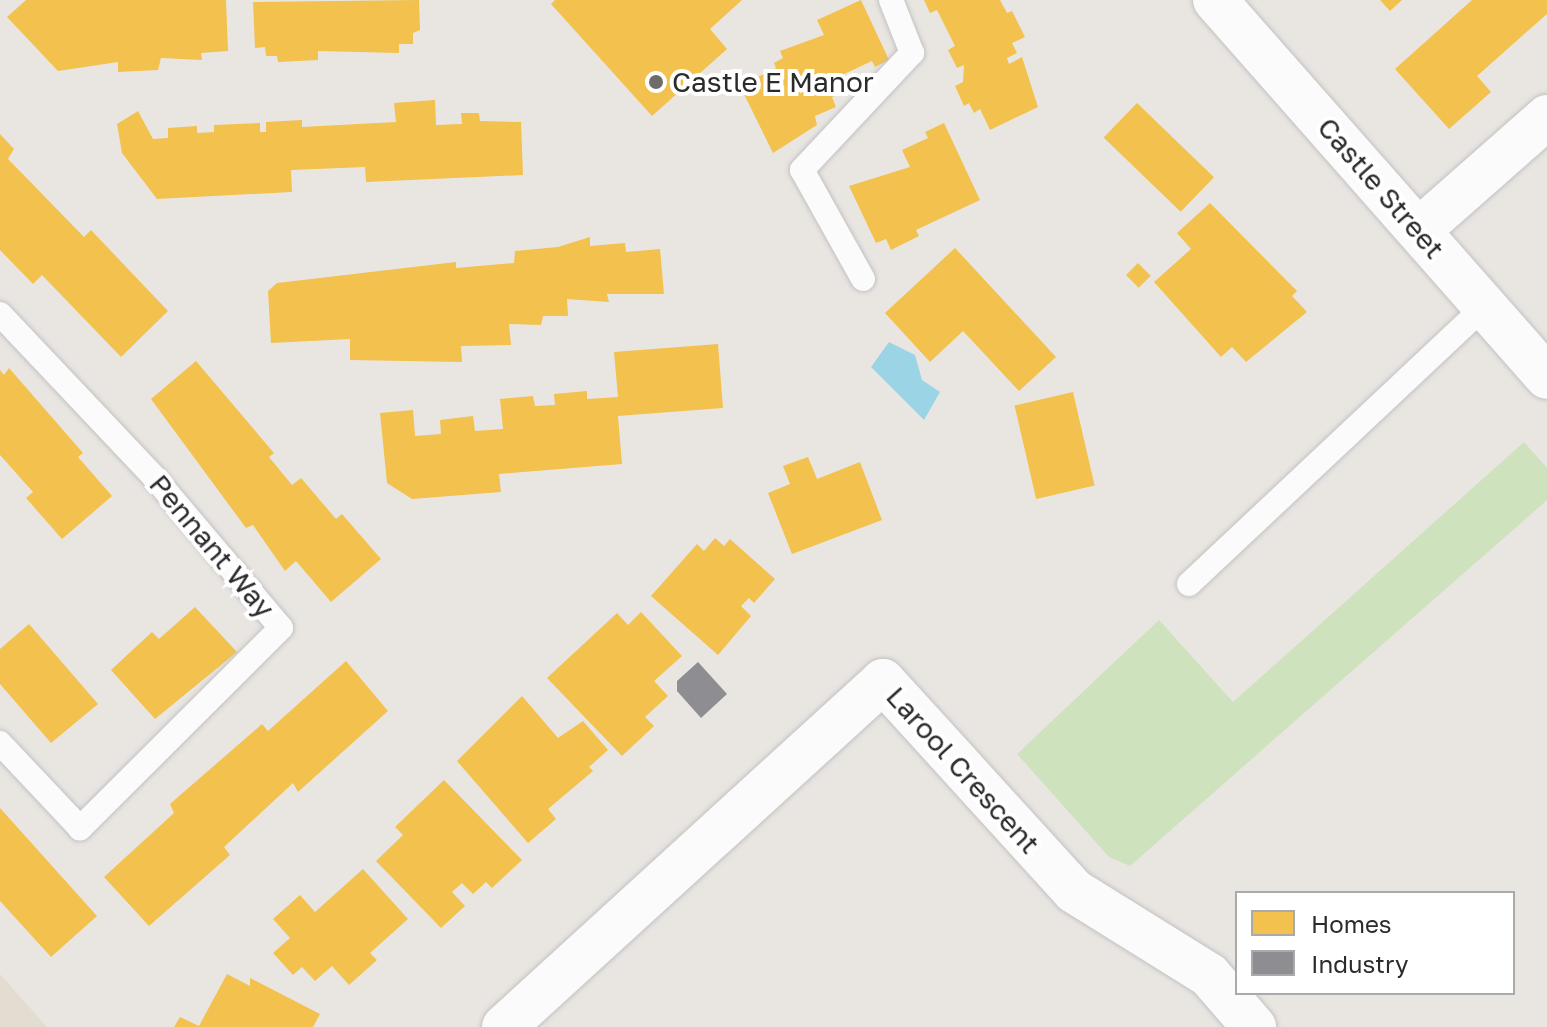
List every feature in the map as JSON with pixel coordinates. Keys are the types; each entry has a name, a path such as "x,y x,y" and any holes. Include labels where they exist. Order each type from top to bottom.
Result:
{"street":[{"name":"Castle Street","path":"1215,0 1547,377"},
{"path":"1419,230 1547,117"},
{"name":"Larool Crescent","path":"504,1027 883,681 1074,891 1209,975 1254,1027"}],"lane":[{"path":"863,279 802,170 912,53 891,0"},
{"path":"1189,584 1484,307"},
{"name":"Pennant Way","path":"0,314 154,477 281,628 80,828 0,743"}],"shaded area":[{"path":"0,974 47,1027 0,1027"}],"green space":[{"path":"1524,442 1547,468 1547,500 1130,866 1109,857 1017,754 1159,620 1233,702"}],"water":[{"path":"889,342 915,355 922,380 940,392 924,420 871,367"}],"building: Homes":[{"path":"26,0 226,0 228,51 201,53 202,60 161,58 158,70 118,72 118,62 58,71 7,17"},
{"path":"419,0 420,30 413,33 413,44 399,44 399,53 318,51 318,60 278,62 277,56 266,56 265,47 255,48 253,2"},
{"name":"Castle E Manor","path":"555,0 742,0 710,29 727,49 652,116 551,4"},
{"path":"861,0 889,60 875,67 872,61 842,75 849,90 832,97 836,107 815,116 817,125 773,153 740,86 776,68 774,63 783,58 780,51 824,35 817,20"},
{"path":"924,0 1000,0 1007,13 1012,11 1025,37 1012,43 1017,53 1007,58 1009,64 1022,57 1038,107 990,130 980,109 974,113 969,103 964,106 955,86 963,82 964,65 957,68 948,50 955,46 937,10 930,13"},
{"path":"1380,0 1402,0 1390,11"},
{"path":"1472,0 1547,0 1547,14 1477,76 1491,92 1449,129 1395,69"},
{"path":"435,100 436,125 462,124 461,113 479,113 480,121 521,122 523,175 366,182 365,167 291,170 292,192 157,199 122,153 117,124 138,111 153,139 168,138 168,128 197,126 197,133 214,132 214,125 260,123 260,132 266,132 266,122 302,120 302,127 396,122 394,103"},
{"path":"1137,103 1214,177 1181,212 1104,138"},
{"path":"944,123 980,200 916,230 919,236 891,250 886,239 876,243 849,186 910,167 902,150 928,138 925,132"},
{"path":"0,134 14,149 8,159 84,237 91,230 168,311 121,357 42,275 33,284 0,250"},
{"path":"1210,203 1297,291 1292,296 1307,312 1246,362 1232,347 1221,357 1154,282 1191,249 1177,233"},
{"path":"590,237 590,246 625,243 626,252 660,249 664,294 607,294 609,302 567,299 568,316 543,316 541,325 509,324 511,345 461,346 462,362 350,360 350,339 271,343 268,291 277,283 456,262 456,268 514,263 515,251 558,247"},
{"path":"955,248 1056,357 1019,391 963,331 930,362 885,313"},
{"path":"1138,263 1151,276 1139,288 1126,275"},
{"path":"718,344 723,408 618,416 622,464 499,474 501,492 412,499 387,483 380,413 413,410 415,436 441,434 440,420 473,416 475,431 503,429 500,399 533,396 535,406 555,405 554,394 587,391 587,399 618,397 614,352"},
{"path":"196,361 274,453 269,457 292,485 301,478 336,519 342,514 381,559 331,602 296,561 285,571 253,525 246,528 151,399"},
{"path":"9,368 83,453 78,457 112,496 62,539 26,498 33,492 0,455 0,370 4,375"},
{"path":"1073,392 1095,486 1036,499 1015,405"},
{"path":"808,457 817,479 860,462 882,520 792,554 768,493 790,484 783,466"},
{"path":"715,538 724,546 730,539 775,579 754,603 749,598 741,606 751,616 718,655 651,596 697,544 704,551"},
{"path":"195,607 237,652 155,719 111,670 152,632 159,639"},
{"path":"641,612 682,656 654,681 668,696 645,717 654,726 622,756 547,678 617,613 628,625"},
{"path":"29,624 98,704 51,743 0,684 0,649"},
{"path":"346,661 388,711 298,792 293,783 224,847 230,855 149,926 104,877 174,813 170,804 262,724 268,731"},
{"path":"522,696 558,738 583,721 608,750 589,767 593,771 548,809 556,819 528,843 457,761"},
{"path":"444,780 522,860 492,888 486,882 473,894 462,883 452,892 465,906 441,928 376,861 403,835 395,827"},
{"path":"0,808 97,916 51,957 0,901"},
{"path":"363,869 408,919 370,953 377,960 349,985 332,966 315,981 302,967 293,975 273,953 290,938 273,919 300,895 315,912"},
{"path":"227,974 250,986 250,978 320,1014 313,1027 174,1027 180,1017 199,1026"}],"building: Industry":[{"path":"698,662 727,694 701,718 677,691 677,681"}],"place":[{"name":"Castle E Manor","path":"656,82"}]}
